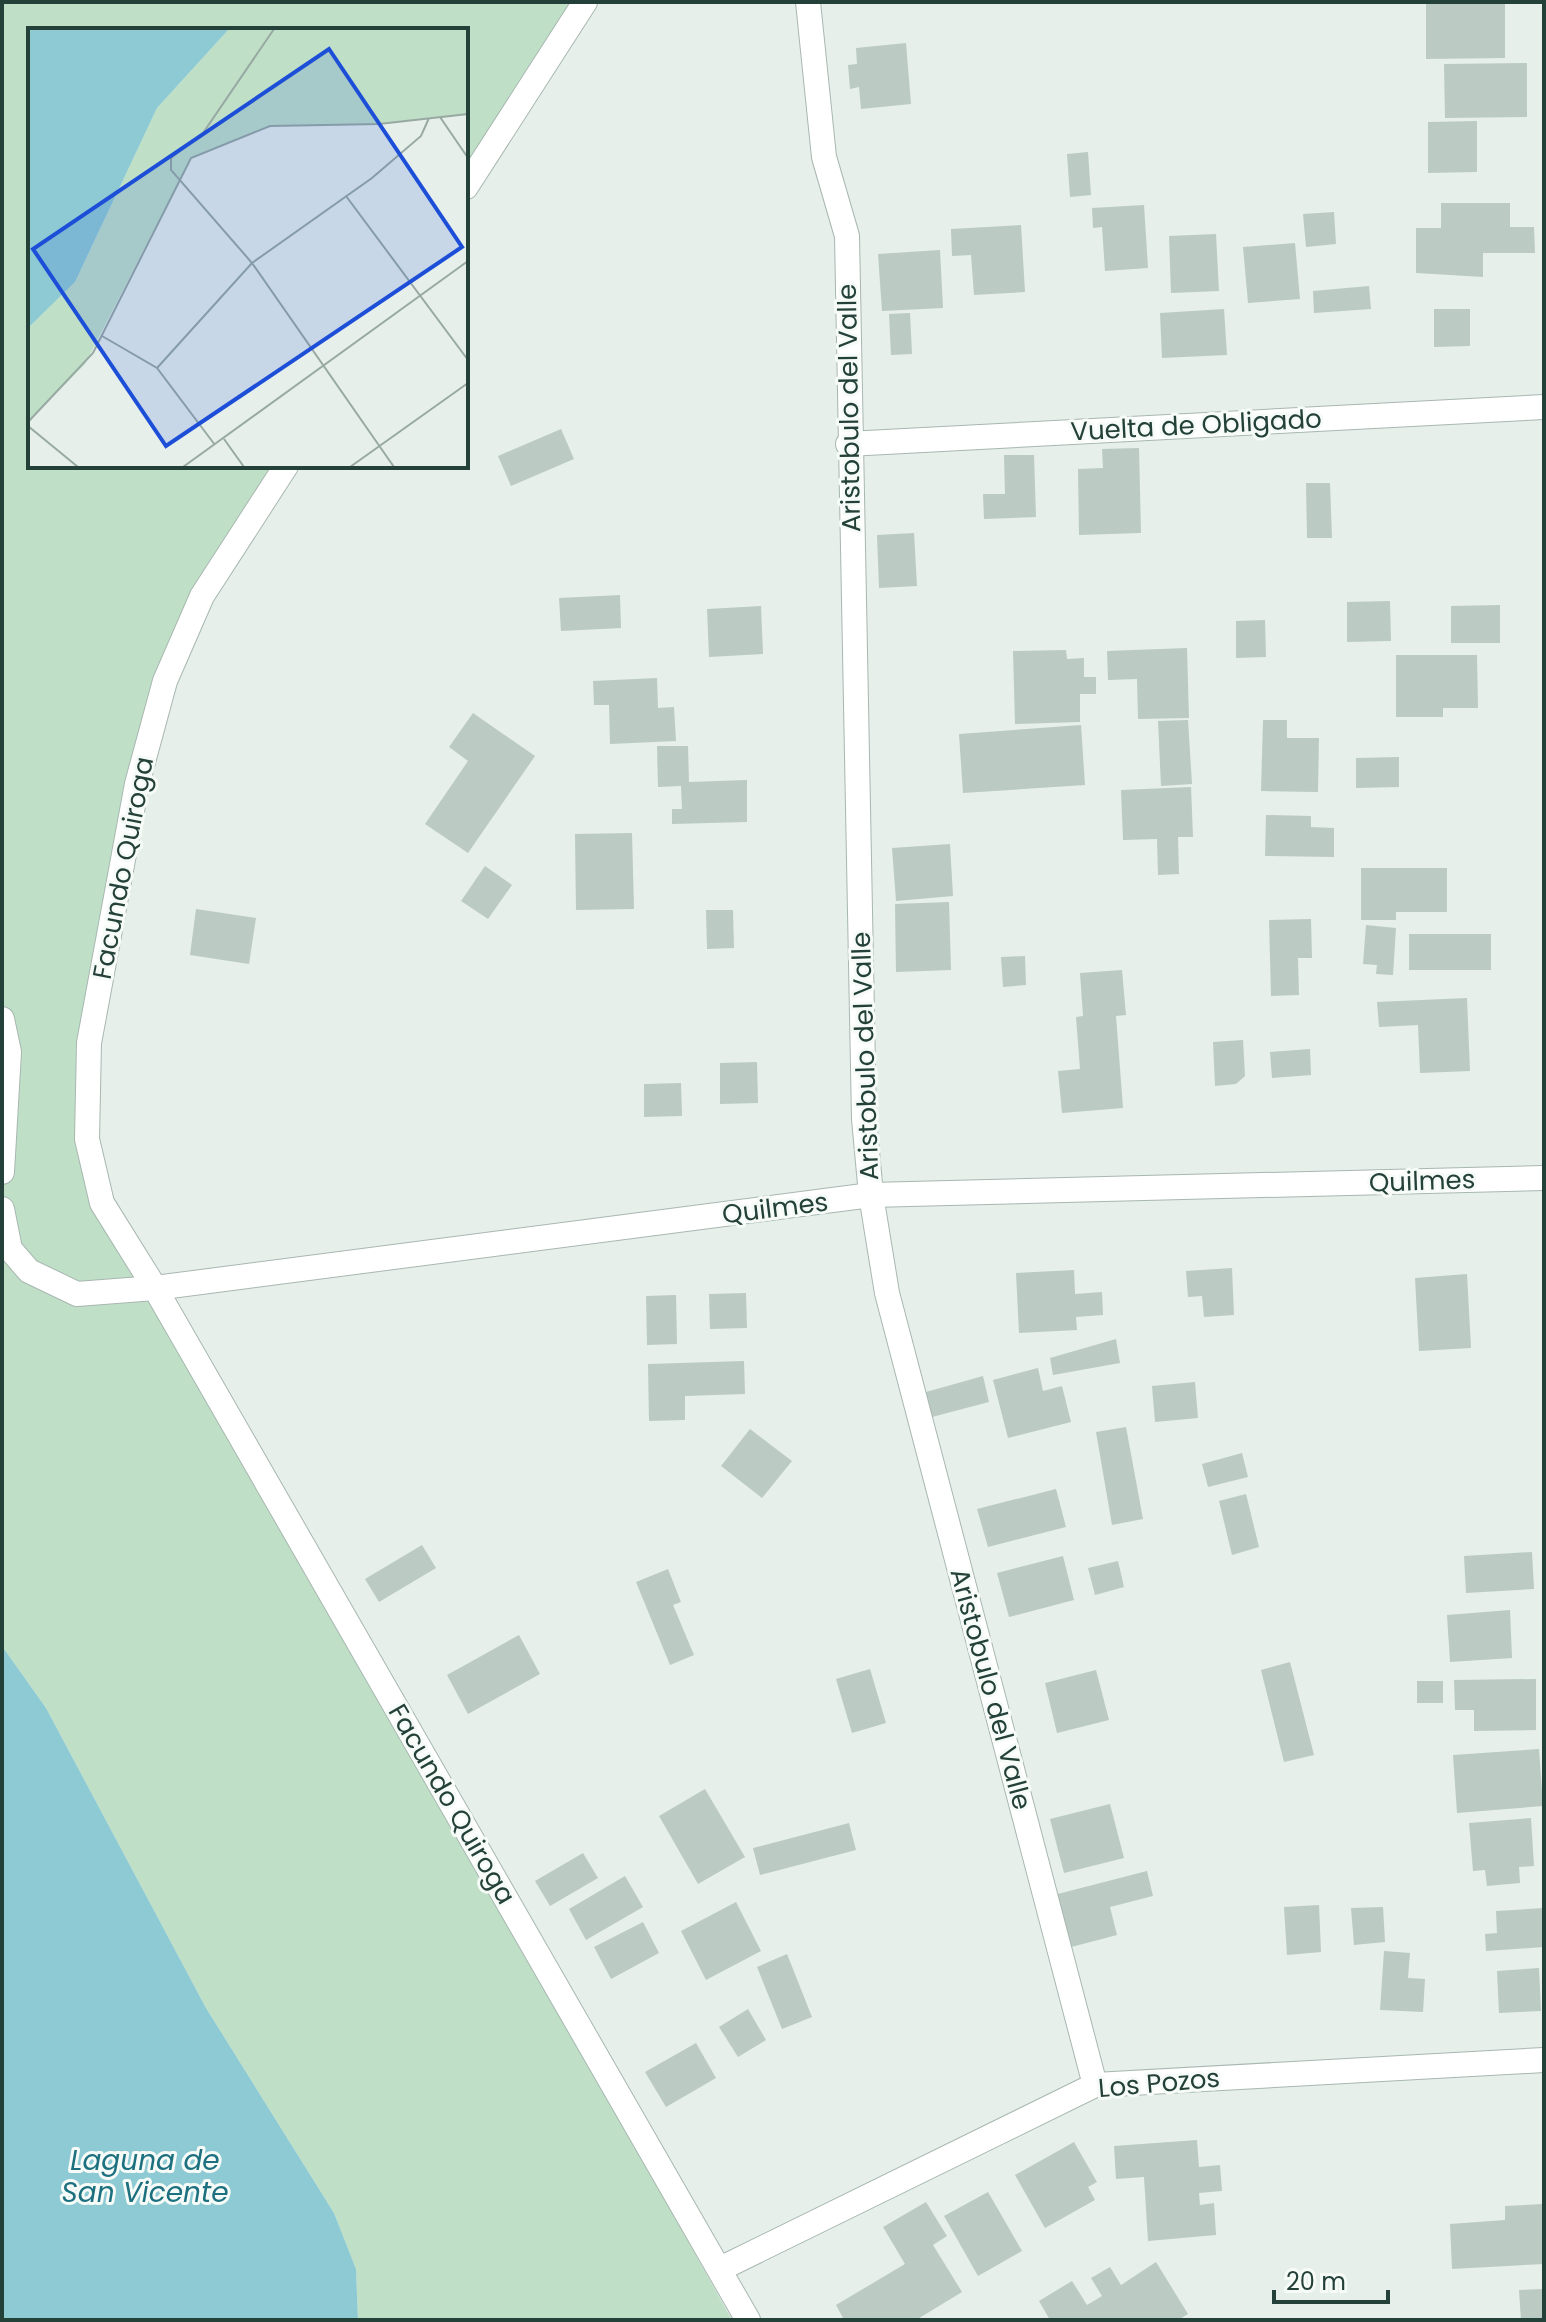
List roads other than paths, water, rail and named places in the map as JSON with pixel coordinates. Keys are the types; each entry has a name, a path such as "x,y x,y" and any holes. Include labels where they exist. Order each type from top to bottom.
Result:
{"street":[{"path":"468,184 585,2"},
{"name":"Aristobulo del Valle","path":"808,2 824,157 847,236 848,444 864,1119 871,1195 887,1293 1095,2085"},
{"name":"Vuelta de Obligado","path":"848,444 1544,407"},
{"name":"Facundo Quiroga","path":"285,468 202,596 165,681 137,784 89,1043 87,1139 102,1203 155,1288 748,2320"},
{"path":"2,1019 9,1052 2,1172"},
{"name":"Quilmes","path":"155,1288 871,1195 1544,1178"},
{"path":"2,1209 10,1249 29,1271 77,1294 155,1288"},
{"name":"Los Pozos","path":"720,2269 1095,2085 1544,2060"}],"water":[{"name":"Laguna de San Vicente","path":"2,1646 46,1708 206,2008 334,2213 356,2269 358,2320 2,2320"}]}
